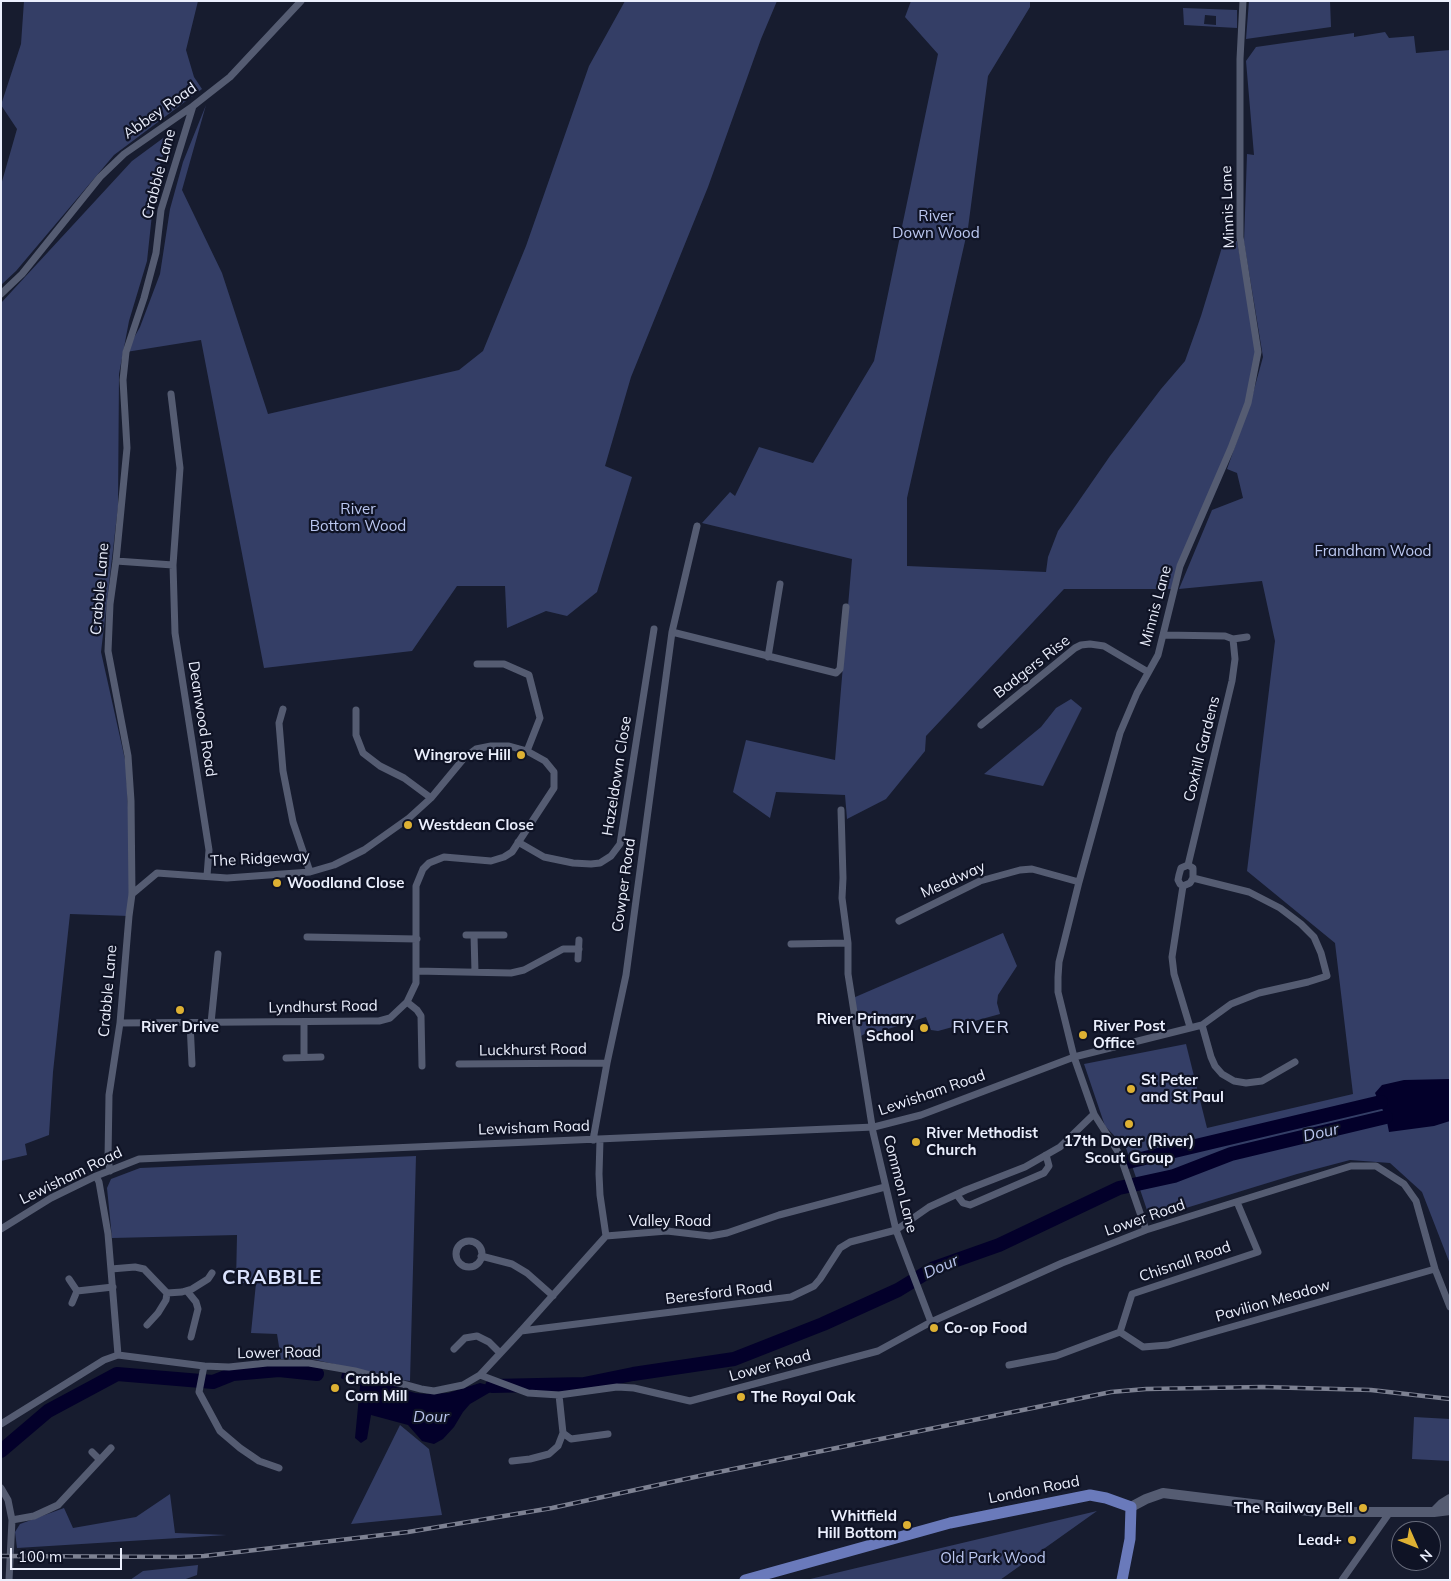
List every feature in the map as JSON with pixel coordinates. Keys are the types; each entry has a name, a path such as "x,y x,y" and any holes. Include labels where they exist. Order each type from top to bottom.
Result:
{"main road":[{"name":"London Road","path":"745,1580 950,1523 1090,1495 1106,1498 1131,1507"},
{"path":"1122,1580 1130,1539 1131,1507"}],"street":[{"name":"Abbey Road","path":"1,294 22,274 100,177 124,154 193,106 230,77 301,1"},
{"name":"Minnis Lane","path":"1146,1230 1120,1155 1094,1114 1074,1057 1058,992 1059,962 1120,733 1136,693 1158,655 1180,566 1231,448 1248,403 1258,352 1240,237 1240,58 1243,1"},
{"name":"Crabble Lane","path":"110,1171 108,1158 109,1095 120,1023 132,894 131,801 128,756 108,650 110,604 127,448 123,380 126,352 144,298 156,253 161,210 193,106"},
{"name":"Deanwood Road","path":"171,394 180,468 173,565 175,633 209,850 207,876"},
{"name":"Cowper Road","path":"606,1236 600,1195 597,1140 607,1063 626,974 672,632 697,526"},
{"path":"116,561 173,565"},
{"path":"768,657 780,584"},
{"path":"672,632 833,673 838,672 840,669 846,607"},
{"name":"Hazeldown Close","path":"518,842 544,857 573,863 591,864 600,863 611,856 620,844 654,629"},
{"path":"1163,635 1225,636 1233,639 1247,637"},
{"name":"Coxhill Gardens","path":"1190,1027 1174,974 1172,957 1184,886 1180,884 1178,875 1181,868 1188,865 1232,681 1235,659 1233,639"},
{"name":"Badgers Rise","path":"981,725 990,722 1075,648 1081,645 1104,646 1148,672"},
{"path":"477,664 504,664 529,675 540,718 527,751"},
{"path":"283,708 280,723 284,771 293,822 310,872"},
{"path":"356,710 356,735 362,753 380,766 404,778 431,798"},
{"name":"The Ridgeway","path":"132,894 157,873 227,878 310,872 334,865 364,850 409,818 431,798 465,757 476,749 491,746 509,746 527,751 544,761 554,772"},
{"name":"Lyndhurst Road","path":"120,1023 379,1021 390,1018 407,1002 416,983 416,886 422,869 429,863 444,858 491,861 512,852 554,788 554,772"},
{"name":"Common Lane","path":"841,810 842,898 848,943 848,974 852,1008 885,1187 896,1230 931,1322"},
{"path":"1184,886 1190,883 1193,878 1192,868 1188,865"},
{"name":"Meadway","path":"899,921 980,881 1020,870 1032,869 1079,882"},
{"path":"1193,878 1249,892 1280,908 1314,937 1321,953 1327,976 1259,993 1230,1004 1202,1025 1215,1066 1222,1074 1234,1081 1246,1083 1262,1081 1295,1062"},
{"path":"466,935 504,935"},
{"path":"474,935 475,972"},
{"path":"307,937 417,939"},
{"path":"578,960 579,940"},
{"path":"791,944 848,943"},
{"path":"416,971 511,973 524,970 563,948 579,949"},
{"path":"211,1023 218,954"},
{"path":"407,1002 421,1016 422,1066"},
{"path":"304,1022 304,1057"},
{"path":"190,1023 192,1064"},
{"name":"Lewisham Road","path":"1,1229 52,1198 96,1176 139,1159 874,1127 921,1114 1074,1057 1202,1025"},
{"path":"286,1058 321,1057"},
{"name":"Luckhurst Road","path":"459,1064 607,1063"},
{"path":"896,1230 929,1207 1025,1167 1060,1148 1094,1114"},
{"path":"957,1195 963,1203 970,1205 1044,1173 1049,1166 1046,1155"},
{"name":"Lower Road","path":"118,1354 204,1366 229,1367 266,1363 309,1363 355,1371 398,1384 434,1391 463,1385 480,1375 528,1392 559,1395 617,1387 690,1401 878,1351 931,1322 1062,1263 1146,1230 1351,1166 1376,1166 1404,1184 1416,1201 1435,1268 1450,1307"},
{"path":"1,1424 104,1360 118,1354 108,1234 99,1182 96,1176"},
{"name":"Valley Road","path":"606,1236 667,1231 710,1236 727,1233 779,1215 885,1187"},
{"name":"Chisnall Road","path":"1120,1332 1132,1294 1258,1252 1237,1202"},
{"name":"Beresford Road","path":"521,1332 791,1297 814,1286 840,1248 850,1242 896,1230"},
{"path":"480,1375 606,1236"},
{"path":"481,1256 512,1264 527,1273 553,1296"},
{"path":"111,1269 135,1267 144,1269 166,1293 166,1300 158,1313 146,1325"},
{"name":"Pavilion Meadow","path":"1120,1332 1143,1347 1168,1345 1435,1268"},
{"path":"166,1293 186,1291 200,1284 212,1273"},
{"path":"69,1279 77,1291"},
{"path":"77,1291 113,1287"},
{"path":"72,1303 77,1291"},
{"path":"186,1291 196,1302 198,1310 191,1337"},
{"path":"1009,1365 1056,1356 1120,1332"},
{"path":"454,1349 465,1338 477,1336 489,1342 500,1353"},
{"path":"204,1366 204,1376 199,1392 220,1431 259,1461 279,1468"},
{"path":"512,1461 549,1454 558,1446 563,1432 559,1395"},
{"path":"563,1432 571,1439 608,1434"},
{"path":"12,1520 34,1516 58,1505 111,1448"},
{"path":"92,1452 100,1460"},
{"path":"1,1488 8,1500 12,1520 9,1580"},
{"path":"1131,1507 1146,1498 1163,1493 1317,1512 1434,1512 1450,1510"},
{"path":"1434,1512 1450,1499"},
{"path":"1342,1580 1390,1512"}],"green space":[{"path":"24,1 198,1 186,50 194,77 202,89 114,155 16,271 1,285 1,185 17,129 1,105 21,44"},
{"name":"River Bottom Wood","path":"625,1 777,1 761,39 708,187 631,377 605,466 632,477 597,592 567,616 546,611 507,628 505,586 457,586 412,651 264,668 201,340 126,352 140,327 160,274 170,209 183,162 206,105 182,190 222,273 268,414 459,370 483,351 526,246 589,66"},
{"name":"River Down Wood","path":"911,1 1030,1 1030,7 988,76 968,228 907,498 907,566 1046,572 1048,557 1058,531 1110,456 1185,361 1223,244 1237,241 1258,352 1248,403 1174,589 1064,589 926,736 925,751 886,799 847,819 845,795 776,792 770,818 733,792 746,740 835,760 852,559 702,523 730,492 735,496 759,447 813,463 874,361 938,54 905,17"},
{"path":"1249,1 1330,1 1331,27 1246,39"},
{"path":"1183,8 1237,10 1237,28 1184,25","holes":["1205,15 1216,16 1216,25 1204,24"]},
{"name":"Frandham Wood","path":"1385,32 1389,38 1414,36 1416,53 1450,50 1450,1264 1422,1192 1390,1163 1350,1160 1297,1174 1150,1219 1126,1148 1105,1126 1084,1064 1186,1044 1207,1128 1353,1094 1335,943 1247,871 1275,641 1262,581 1179,589 1212,510 1243,498 1237,473 1227,469 1250,404 1263,357 1244,242 1247,154 1254,155 1246,61 1256,47 1354,33 1354,37"},
{"path":"170,133 156,177 147,261 129,321 119,374 118,507 101,652 126,764 132,894 129,916 70,914 53,1072 49,1135 25,1144 27,1155 1,1161 1,303 132,161"},
{"path":"1071,699 1082,708 1043,786 984,774 1041,727 1056,708"},
{"path":"1003,933 1017,966 998,995 997,1003 1000,1014 938,1031 931,1030 926,1017 869,1035 868,1032 861,1036 853,998"},
{"path":"416,1156 410,1381 381,1377 312,1359 281,1359 277,1334 251,1333 256,1283 236,1283 237,1235 112,1238 107,1188 111,1179 140,1168"},
{"path":"1414,1417 1450,1419 1450,1461 1412,1459"},
{"path":"400,1425 429,1449 442,1515 351,1524"},
{"path":"170,1494 175,1533 227,1535 17,1548 15,1532 20,1524 64,1508 73,1528 136,1517"},
{"name":"Old Park Wood","path":"1097,1511 1000,1580 806,1580"},
{"path":"198,1565 197,1575 183,1580 130,1580 143,1571"}],"water":[{"path":"1450,1079 1450,1121 1434,1126 1389,1132 1386,1117 1375,1093 1382,1085 1404,1080"},
{"name":"Dour","path":"342,1373 352,1373 415,1393 448,1393 480,1383 492,1386 494,1390 470,1404 454,1427 443,1439 434,1444 422,1441 408,1425 371,1415 367,1439 361,1443 355,1438 360,1386 341,1378"}],"waterway":[{"name":"Dour","path":"1128,1162 1381,1102"},
{"name":"Dour","path":"492,1386 584,1384 633,1374 734,1359 823,1324 898,1290 934,1268 999,1245 1119,1188 1174,1176 1231,1154 1386,1117"},
{"name":"Dour","path":"1,1451 48,1411 117,1374 213,1382 233,1374 279,1370 317,1374"}],"railway":[{"path":"1,1556 204,1556 408,1532 552,1508 1111,1392 1146,1389 1263,1387 1371,1390 1450,1399"}],"place":[{"name":"Wingrove Hill","path":"521,755"},
{"name":"Westdean Close","path":"408,825"},
{"name":"Woodland Close","path":"277,883"},
{"name":"River Drive","path":"180,1010"},
{"name":"River Primary School","path":"924,1028"},
{"name":"River Post Office","path":"1083,1035"},
{"name":"St Peter and St Paul","path":"1131,1089"},
{"name":"17th Dover (River) Scout Group","path":"1129,1124"},
{"name":"River Methodist Church","path":"916,1142"},
{"name":"Co-op Food","path":"934,1328"},
{"name":"Crabble Corn Mill","path":"335,1388"},
{"name":"The Royal Oak","path":"741,1397"},
{"name":"The Railway Bell","path":"1363,1508"},
{"name":"Whitfield Hill Bottom","path":"907,1525"},
{"name":"Lead+","path":"1352,1540"}],"district":[{"name":"RIVER","path":"981,1028"},
{"name":"CRABBLE","path":"272,1278"}]}
